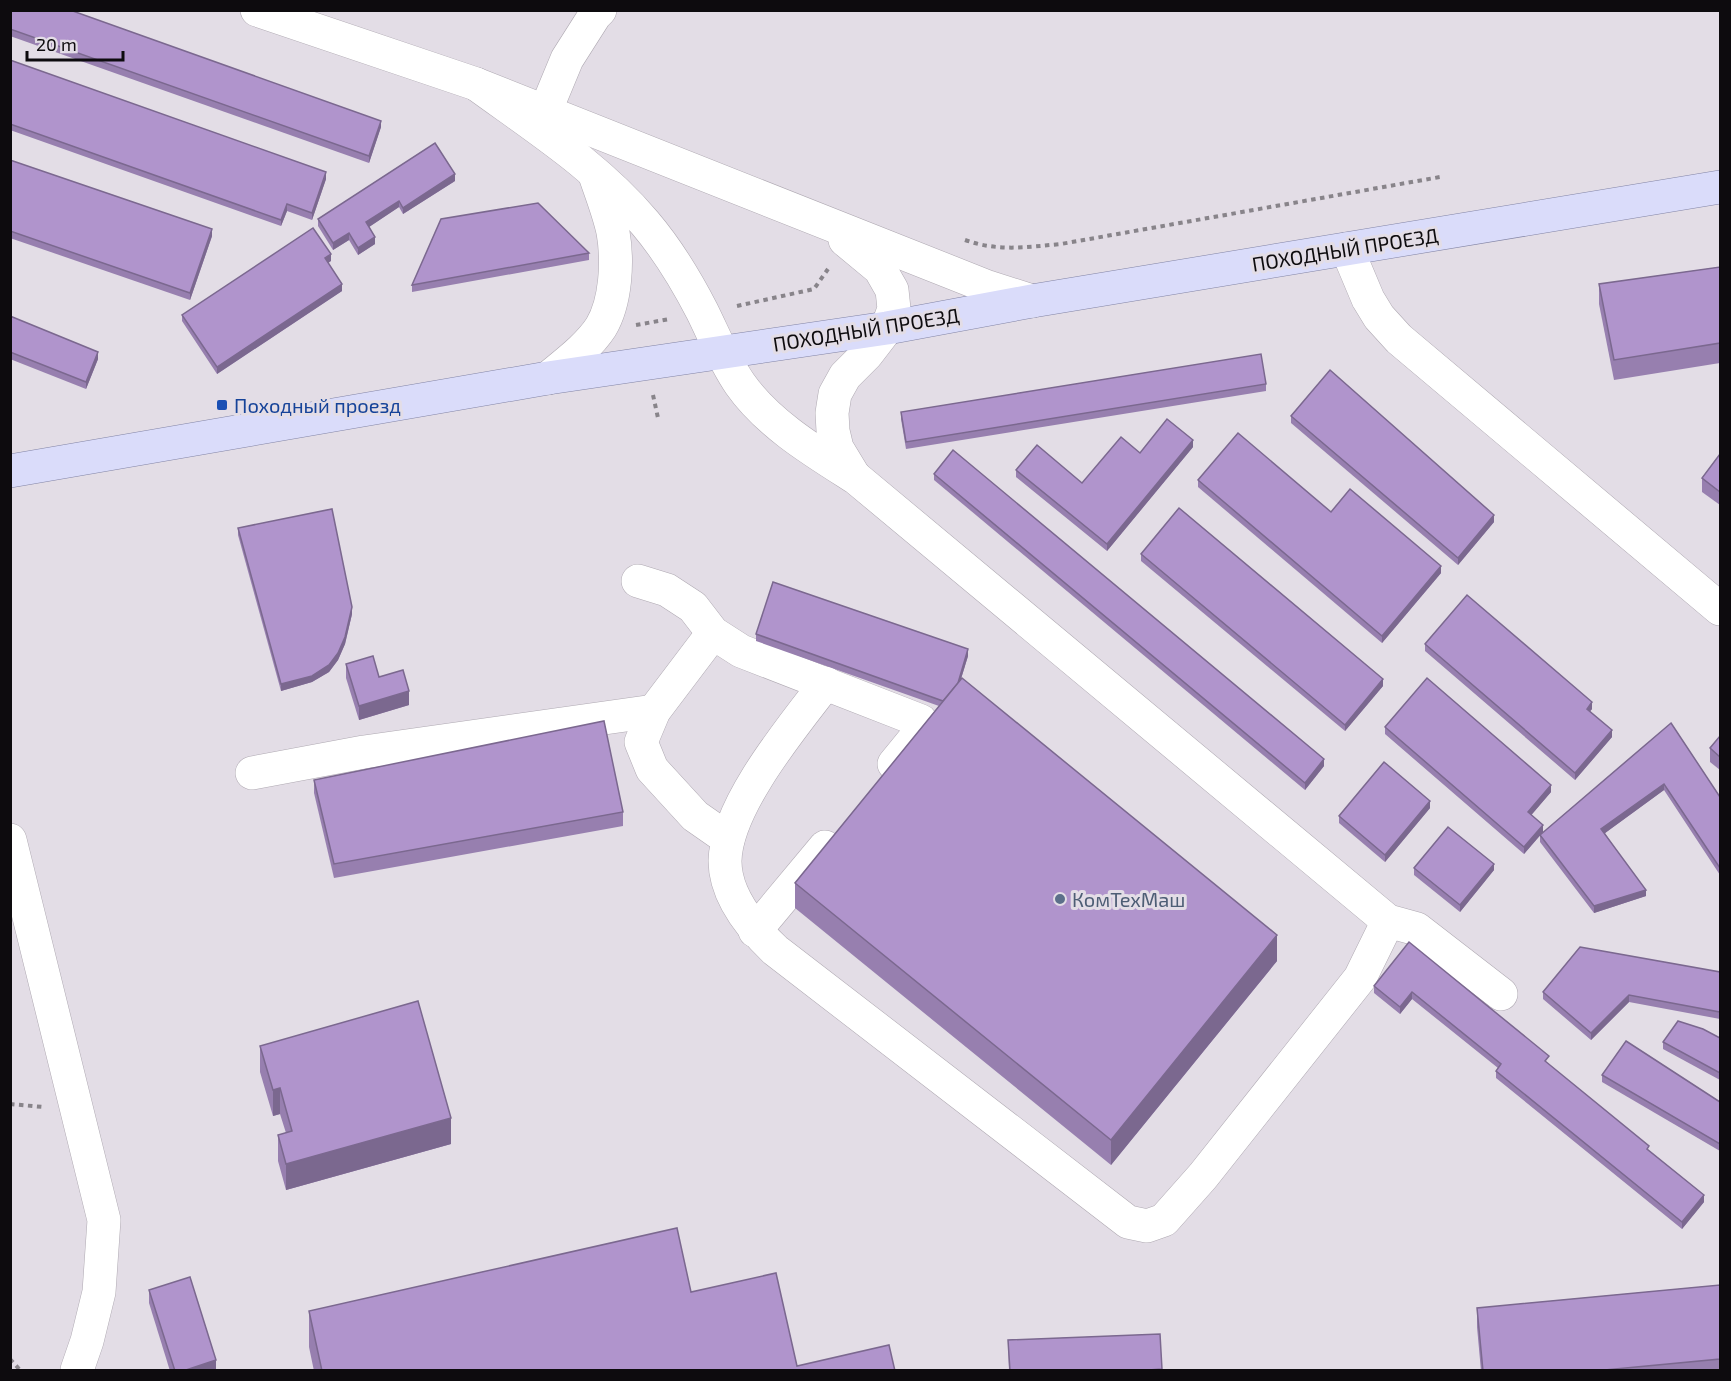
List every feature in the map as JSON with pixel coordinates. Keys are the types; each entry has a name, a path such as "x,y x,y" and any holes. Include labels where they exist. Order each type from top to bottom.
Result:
{"main road":[{"name":"ПОХОДНЫЙ ПРОЕЗД","path":"10,471 548,378 887,328 1032,301 1720,187"}],"street":[{"path":"257,10 477,84 988,287 1032,301"},
{"path":"546,112 567,59 600,10"},
{"path":"477,84 594,170 645,223 682,273 740,385 770,417 856,478 1388,921 1417,929 1501,994"},
{"path":"548,378 577,354 600,327 612,301 615,276 613,233 594,170"},
{"path":"817,219 880,269 892,290 894,309 887,328 867,354 845,376 835,394 832,431 837,448 856,478"},
{"path":"1347,249 1368,299 1379,317 1399,339 1720,609"},
{"path":"638,581 667,590 693,607 713,633 741,651 921,721 921,731 876,786"},
{"path":"713,633 654,711 641,742 651,769 695,816 728,839"},
{"path":"826,683 751,786 734,821 728,839 725,861 732,893 755,931 775,950 1128,1222 1147,1226 1164,1220 1195,1185 1360,978 1388,921"},
{"path":"252,773 364,752 654,711"},
{"path":"755,931 846,822"},
{"path":"10,840 104,1220 99,1292 77,1371"}],"path":[{"path":"963,239 984,247 1016,248 1061,243 1440,177"},
{"path":"600,327 639,325 814,289 832,262"},
{"path":"652,386 658,418"},
{"path":"10,1359 20,1371"}],"building":[{"path":"10,10 70,10 381,121 369,156 10,29"},
{"path":"10,60 326,172 312,213 287,204 281,220 10,124"},
{"path":"435,143 455,174 403,208 399,201 366,222 375,237 358,248 349,233 333,243 318,219"},
{"path":"10,160 212,229 190,293 10,231"},
{"path":"538,203 589,253 412,285 441,219"},
{"path":"313,228 331,254 325,258 342,284 217,367 182,315"},
{"path":"1720,267 1720,343 1614,360 1599,284"},
{"path":"10,316 98,352 86,382 10,352"},
{"path":"1261,354 1266,384 906,442 901,412"},
{"path":"1330,370 1494,515 1458,558 1291,416"},
{"path":"1167,419 1193,440 1107,544 1016,470 1037,445 1082,483 1121,437 1140,453"},
{"path":"1238,433 1331,512 1350,489 1441,566 1382,636 1198,480"},
{"path":"953,450 1324,759 1305,783 934,474"},
{"path":"1720,454 1720,492 1702,478"},
{"path":"1179,508 1383,679 1345,725 1141,554"},
{"path":"332,509 352,607 345,637 338,653 329,665 312,676 281,684 238,528"},
{"path":"773,582 968,649 958,683 943,701 756,634"},
{"path":"1467,595 1592,702 1587,709 1612,730 1575,773 1425,644"},
{"path":"373,656 379,677 403,670 409,691 359,706 346,664"},
{"path":"962,678 1277,935 1111,1140 795,883"},
{"path":"1427,678 1551,785 1528,812 1543,825 1524,847 1385,727"},
{"path":"604,721 623,812 334,864 314,780"},
{"path":"1671,723 1720,797 1720,868 1664,784 1601,829 1646,890 1594,906 1540,835"},
{"path":"1720,736 1720,757 1710,748"},
{"path":"1384,762 1430,801 1385,855 1339,816"},
{"path":"1448,827 1494,864 1460,905 1414,868"},
{"path":"1409,942 1549,1056 1545,1061 1649,1146 1647,1149 1704,1195 1682,1222 1496,1071 1501,1064 1412,992 1400,1007 1374,986"},
{"path":"1580,947 1720,972 1720,1012 1629,995 1591,1033 1543,992"},
{"path":"418,1001 451,1118 286,1164 278,1135 292,1131 280,1088 273,1090 260,1046"},
{"path":"1678,1021 1703,1029 1720,1038 1720,1073 1663,1042"},
{"path":"1626,1041 1720,1102 1720,1144 1602,1075"},
{"path":"677,1228 691,1292 776,1273 797,1366 889,1345 895,1371 322,1371 309,1311"},
{"path":"190,1277 216,1360 183,1371 175,1371 149,1290"},
{"path":"1720,1285 1720,1359 1594,1371 1483,1371 1477,1308"},
{"path":"1160,1334 1162,1369 1010,1371 1008,1340"}],"place":[{"name":"Походный проезд","path":"222,405"},
{"name":"КомТехМаш","path":"1060,899"}]}
